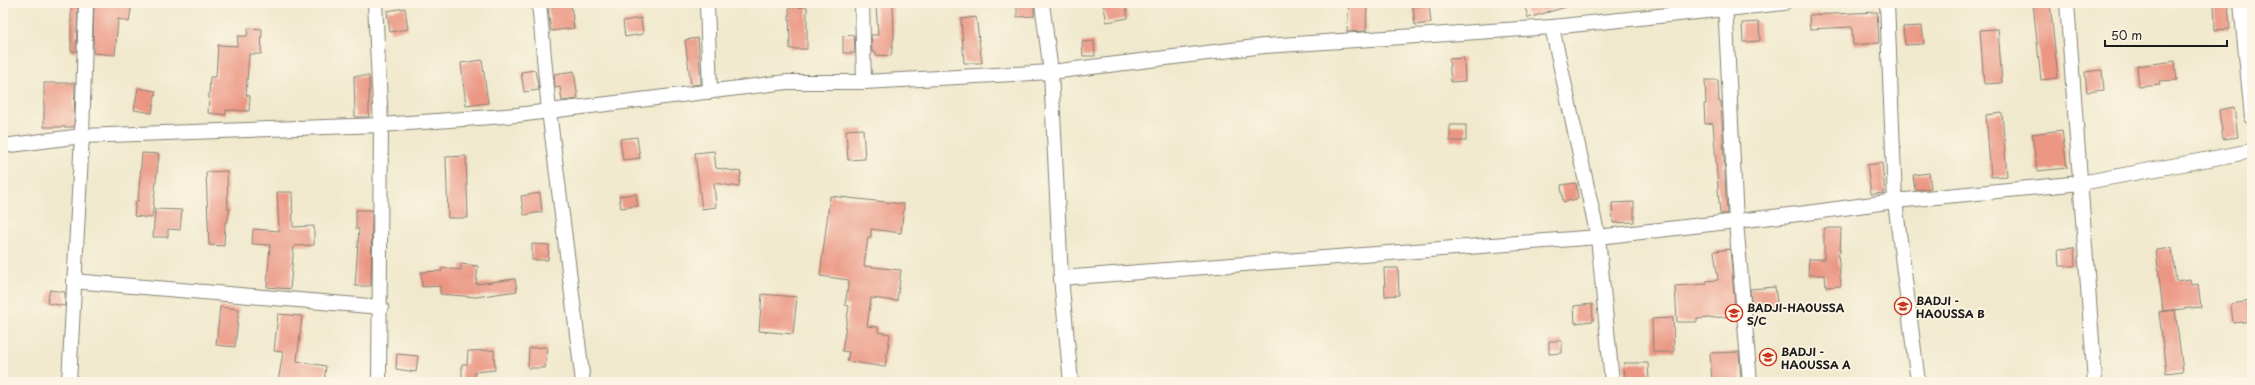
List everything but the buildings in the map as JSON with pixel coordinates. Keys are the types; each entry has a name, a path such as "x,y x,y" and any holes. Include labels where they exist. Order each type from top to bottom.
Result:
{"street":[{"path":"69,382 73,281 82,136 86,3"},
{"path":"375,3 381,125 381,307 379,382"},
{"path":"539,3 550,111 583,382"},
{"path":"707,3 710,92"},
{"path":"862,3 864,82"},
{"path":"1042,3 1051,72 1061,278 1071,382"},
{"path":"3,146 82,136 381,125 550,111 787,82 864,82 1051,72 1264,46 1552,27 1725,5 1784,3"},
{"path":"1886,3 1894,201 1918,382"},
{"path":"2067,3 2095,382"},
{"path":"2241,3 2252,117"},
{"path":"1725,5 1736,222 1750,382"},
{"path":"1552,27 1598,237 1612,382"},
{"path":"1061,278 1598,237 1736,222 1894,201 2081,183 2252,150"},
{"path":"73,281 381,307"}],"place":[{"name":"BADJI - HAOUSSA B","path":"1903,306"},
{"name":"BADJI-HAOUSSA S/C","path":"1734,313"},
{"name":"BADJI - HAOUSSA A","path":"1768,357"}]}
